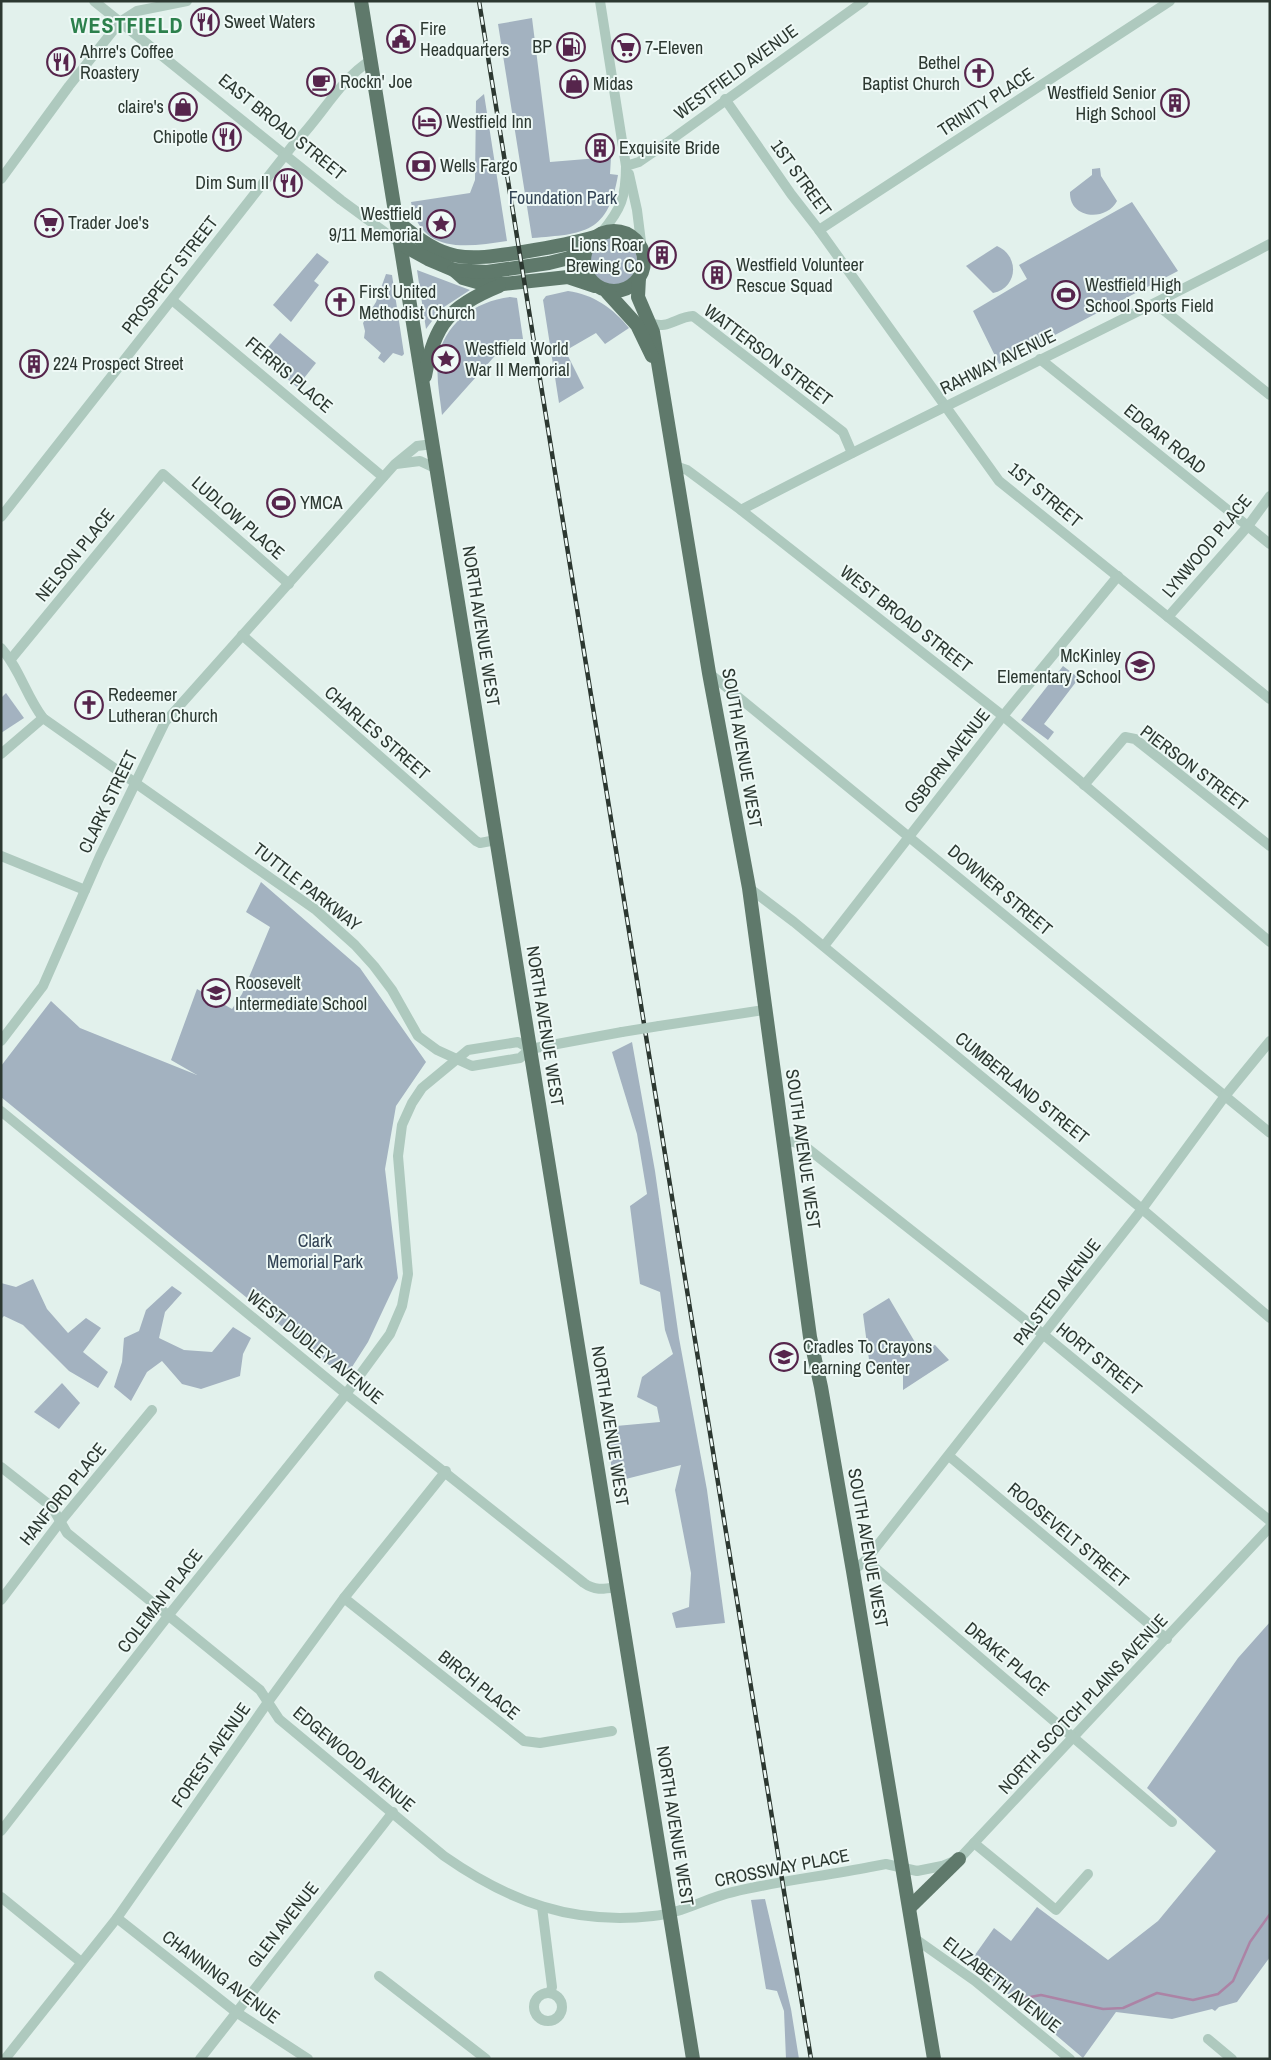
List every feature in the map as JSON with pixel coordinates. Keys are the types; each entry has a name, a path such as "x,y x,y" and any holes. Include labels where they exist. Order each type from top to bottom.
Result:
{"main road":[{"name":"NORTH AVENUE WEST","path":"362,1 693,2058"},
{"path":"398,222 429,246 444,252 470,258 554,247 595,238 615,231 627,234 638,242 642,250 644,267 640,278 626,289 601,289 587,277 584,268 584,253 595,238"},
{"name":"EAST BROAD STREET","path":"401,244 428,260 454,270 487,272 549,263 569,258 595,238"},
{"name":"EAST BROAD STREET","path":"454,270 463,278 477,282 503,284 562,277 583,280 601,289"},
{"name":"SOUTH AVENUE WEST","path":"640,278 638,297 650,323 749,888 764,1010 784,1141 810,1337 821,1387 853,1571 934,2059"},
{"path":"424,386 432,343 440,327 470,300 503,284"},
{"name":"SOUTH AVENUE WEST","path":"601,289 637,325 657,366"},
{"path":"910,1907 958,1859"}],"street":[{"name":"EAST BROAD STREET","path":"94,1 341,200 401,244"},
{"path":"1,179 69,86 120,22 137,11 187,1"},
{"path":"595,238 615,216 622,203 626,186 626,166 600,1"},
{"name":"WESTFIELD AVENUE","path":"626,166 639,162 668,142 725,99 864,1"},
{"name":"TRINITY PLACE","path":"819,230 1170,1"},
{"name":"PROSPECT STREET","path":"1,517 285,154 308,130 354,73 371,60"},
{"name":"1ST STREET","path":"725,99 791,194 819,230 999,481 1270,700"},
{"path":"626,166 632,182 642,250"},
{"name":"RAHWAY AVENUE","path":"741,510 1040,359 1156,304 1270,244"},
{"name":"FERRIS PLACE","path":"172,300 383,477"},
{"path":"1156,304 1270,395"},
{"name":"WATTERSON STREET","path":"650,323 659,327 668,326 685,317 694,316 843,432 852,453"},
{"name":"EDGAR ROAD","path":"1040,359 1270,544"},
{"name":"CLARK STREET","path":"1,1041 43,986 85,890 165,722 395,464 417,446 433,444"},
{"path":"395,464 420,461 437,469"},
{"name":"WEST BROAD STREET","path":"675,466 687,470 741,510 1003,716 1270,942"},
{"name":"NELSON PLACE","path":"11,659 163,474 165,476"},
{"name":"LUDLOW PLACE","path":"165,476 289,584"},
{"name":"LYNWOOD PLACE","path":"1168,617 1248,526 1270,496"},
{"name":"OSBORN AVENUE","path":"824,946 1003,716 1118,576"},
{"name":"CHARLES STREET","path":"242,635 476,841 480,843 496,840"},
{"path":"1,648 11,659 35,708 43,718 1,754"},
{"name":"DOWNER STREET","path":"710,673 1270,1133"},
{"name":"TUTTLE PARKWAY","path":"43,718 316,910 355,945 374,966 392,990 418,1036 456,1059 472,1066 520,1058 530,1048 764,1010"},
{"name":"PIERSON STREET","path":"1084,785 1125,736 1135,738 1270,846"},
{"path":"1,856 85,890"},
{"name":"CUMBERLAND STREET","path":"749,888 824,946 1142,1209 1270,1318"},
{"name":"PALSTED AVENUE","path":"853,1571 866,1560 949,1456 1142,1209 1225,1096 1270,1041"},
{"name":"TUTTLE PARKWAY","path":"346,1394 390,1334 402,1306 408,1274 398,1156 402,1125 412,1103 422,1088 468,1050 518,1042 530,1048"},
{"name":"WEST DUDLEY AVENUE","path":"1,1111 346,1394 446,1471 591,1588 602,1590 617,1587"},
{"name":"HORT STREET","path":"784,1141 794,1142 807,1148 1044,1335 1270,1521"},
{"name":"COLEMAN PLACE","path":"1,1831 168,1616 346,1394"},
{"name":"HANFORD PLACE","path":"1,1600 60,1522 152,1410"},
{"name":"ROOSEVELT STREET","path":"949,1456 1168,1638"},
{"name":"EDGEWOOD AVENUE","path":"1,1468 52,1507 67,1533 260,1690 279,1719 444,1856 473,1876 500,1891 542,1907 584,1915 616,1917 654,1916 670,1912"},
{"name":"FOREST AVENUE","path":"5,2059 80,1962 117,1918 268,1702 344,1598 446,1471"},
{"name":"NORTH SCOTCH PLAINS AVENUE","path":"903,1867 917,1871 933,1868 958,1859 1075,1737 1270,1527"},
{"name":"DRAKE PLACE","path":"866,1560 1172,1822"},
{"name":"BIRCH PLACE","path":"344,1598 524,1741 540,1743 612,1732"},
{"name":"GLEN AVENUE","path":"200,2059 393,1812"},
{"path":"974,1843 1056,1910 1088,1874"},
{"name":"CROSSWAY PLACE","path":"670,1912 744,1889 886,1864 903,1867"},
{"path":"1,1897 80,1962"},
{"path":"542,1907 552,1987 550,1992"},
{"name":"CHANNING AVENUE","path":"117,1918 236,2012 308,2059"},
{"name":"ELIZABETH AVENUE","path":"914,1938 975,1981 1070,2059"},
{"path":"379,1976 486,2059"},
{"path":"1208,2039 1232,2059"}],"green space":[{"name":"Foundation Park","path":"532,18 550,162 611,157 610,174 618,175 614,194 608,209 591,227 566,235 532,238 498,24"},
{"path":"484,94 507,241 476,245 447,244 435,239 424,231 416,219 411,202 470,193 475,180 476,101"},
{"path":"1100,168 1101,176 1117,201 1112,208 1105,212 1089,214 1082,212 1075,208 1071,201 1070,192 1092,175 1092,169"},
{"name":"Westfield High School Sports Field","path":"1132,202 1178,271 999,364 973,311 1027,279 1019,265"},
{"path":"613,237 622,239 630,244 635,252 637,261 635,270 630,278 622,283 613,285 604,283 596,278 591,270 589,261 591,252 596,244 604,239"},
{"path":"997,246 1010,257 1013,271 1007,285 993,293 966,266"},
{"path":"317,253 329,262 314,281 319,285 291,322 273,305"},
{"path":"417,270 470,290 441,309 426,329"},
{"path":"386,274 392,275 404,354 402,356 393,353 384,363 378,358 381,353 364,338 363,323 376,302"},
{"path":"568,291 586,295 602,303 629,328 605,344 596,333 570,348 568,356 584,388 559,403 543,300 546,296"},
{"path":"517,298 523,339 510,339 442,415 438,388 438,361 446,336 462,317 473,310 497,299"},
{"path":"280,333 316,363 297,387 260,357"},
{"path":"1063,666 1079,678 1044,724 1054,732 1048,740 1021,720"},
{"path":"6,693 24,718 1,733 1,698"},
{"name":"Clark Memorial Park","path":"261,882 360,968 426,1062 396,1106 385,1169 398,1278 368,1342 345,1378 1,1097 1,1066 51,1001 80,1028 197,1075 171,1060 197,989 232,1009 242,994 270,927 246,912"},
{"path":"632,1042 655,1171 679,1338 707,1490 725,1623 676,1628 672,1613 689,1607 691,1573 675,1490 681,1465 614,1482 605,1427 660,1422 657,1407 637,1397 642,1377 673,1354 665,1330 660,1292 640,1284 630,1206 647,1194 637,1134 612,1052"},
{"path":"33,1279 47,1309 68,1333 86,1318 101,1328 83,1352 108,1372 98,1388 69,1371 23,1325 4,1316 1,1319 1,1283 16,1287"},
{"path":"172,1286 182,1293 165,1312 159,1338 184,1350 212,1352 233,1327 251,1338 243,1354 240,1376 201,1389 182,1384 162,1361 147,1372 131,1401 114,1387 122,1362 124,1338 139,1331 146,1310"},
{"path":"889,1298 919,1349 935,1345 949,1360 903,1390 903,1370 870,1367 863,1314"},
{"path":"62,1383 80,1403 59,1429 34,1412"},
{"path":"1270,1622 1270,1957 1237,2002 1219,2007 1215,2011 1212,2009 1172,2019 1116,2012 1083,2058 970,1962 994,1928 1011,1941 1037,1907 1108,1960 1158,1921 1216,1851 1147,1788 1238,1658"},
{"path":"765,1899 791,2009 799,2059 786,2059 784,2011 777,1991 766,1989 751,1900"}],"waterway":[{"path":"1025,1998 1041,1995 1103,2009 1123,2008 1157,1993 1193,2000 1218,1994 1233,1981 1250,1942 1270,1914"}],"railway":[{"path":"479,1 811,2059"}],"place":[{"name":"Sweet Waters","path":"205,22"},
{"name":"Fire Headquarters","path":"401,39"},
{"name":"BP","path":"571,47"},
{"name":"7-Eleven","path":"626,48"},
{"name":"Ahrre's Coffee Roastery","path":"61,62"},
{"name":"Bethel Baptist Church","path":"979,73"},
{"name":"Rockn' Joe","path":"321,82"},
{"name":"Midas","path":"574,84"},
{"name":"Westfield Senior High School","path":"1175,103"},
{"name":"claire's","path":"183,107"},
{"name":"Westfield Inn","path":"427,122"},
{"name":"Chipotle","path":"227,137"},
{"name":"Exquisite Bride","path":"600,148"},
{"name":"Wells Fargo","path":"421,166"},
{"name":"Dim Sum II","path":"288,183"},
{"name":"Trader Joe's","path":"49,223"},
{"name":"Westfield 9/11 Memorial","path":"441,224"},
{"name":"Lions Roar Brewing Co","path":"662,255"},
{"name":"Westfield Volunteer Rescue Squad","path":"717,275"},
{"name":"Westfield High School Sports Field","path":"1066,295"},
{"name":"First United Methodist Church","path":"340,302"},
{"name":"Westfield World War II Memorial","path":"446,359"},
{"name":"224 Prospect Street","path":"34,364"},
{"name":"YMCA","path":"281,503"},
{"name":"McKinley Elementary School","path":"1140,666"},
{"name":"Redeemer Lutheran Church","path":"89,705"},
{"name":"Roosevelt Intermediate School","path":"216,993"},
{"name":"Cradles To Crayons Learning Center","path":"784,1357"}],"district":[{"name":"WESTFIELD","path":"127,25"}]}
